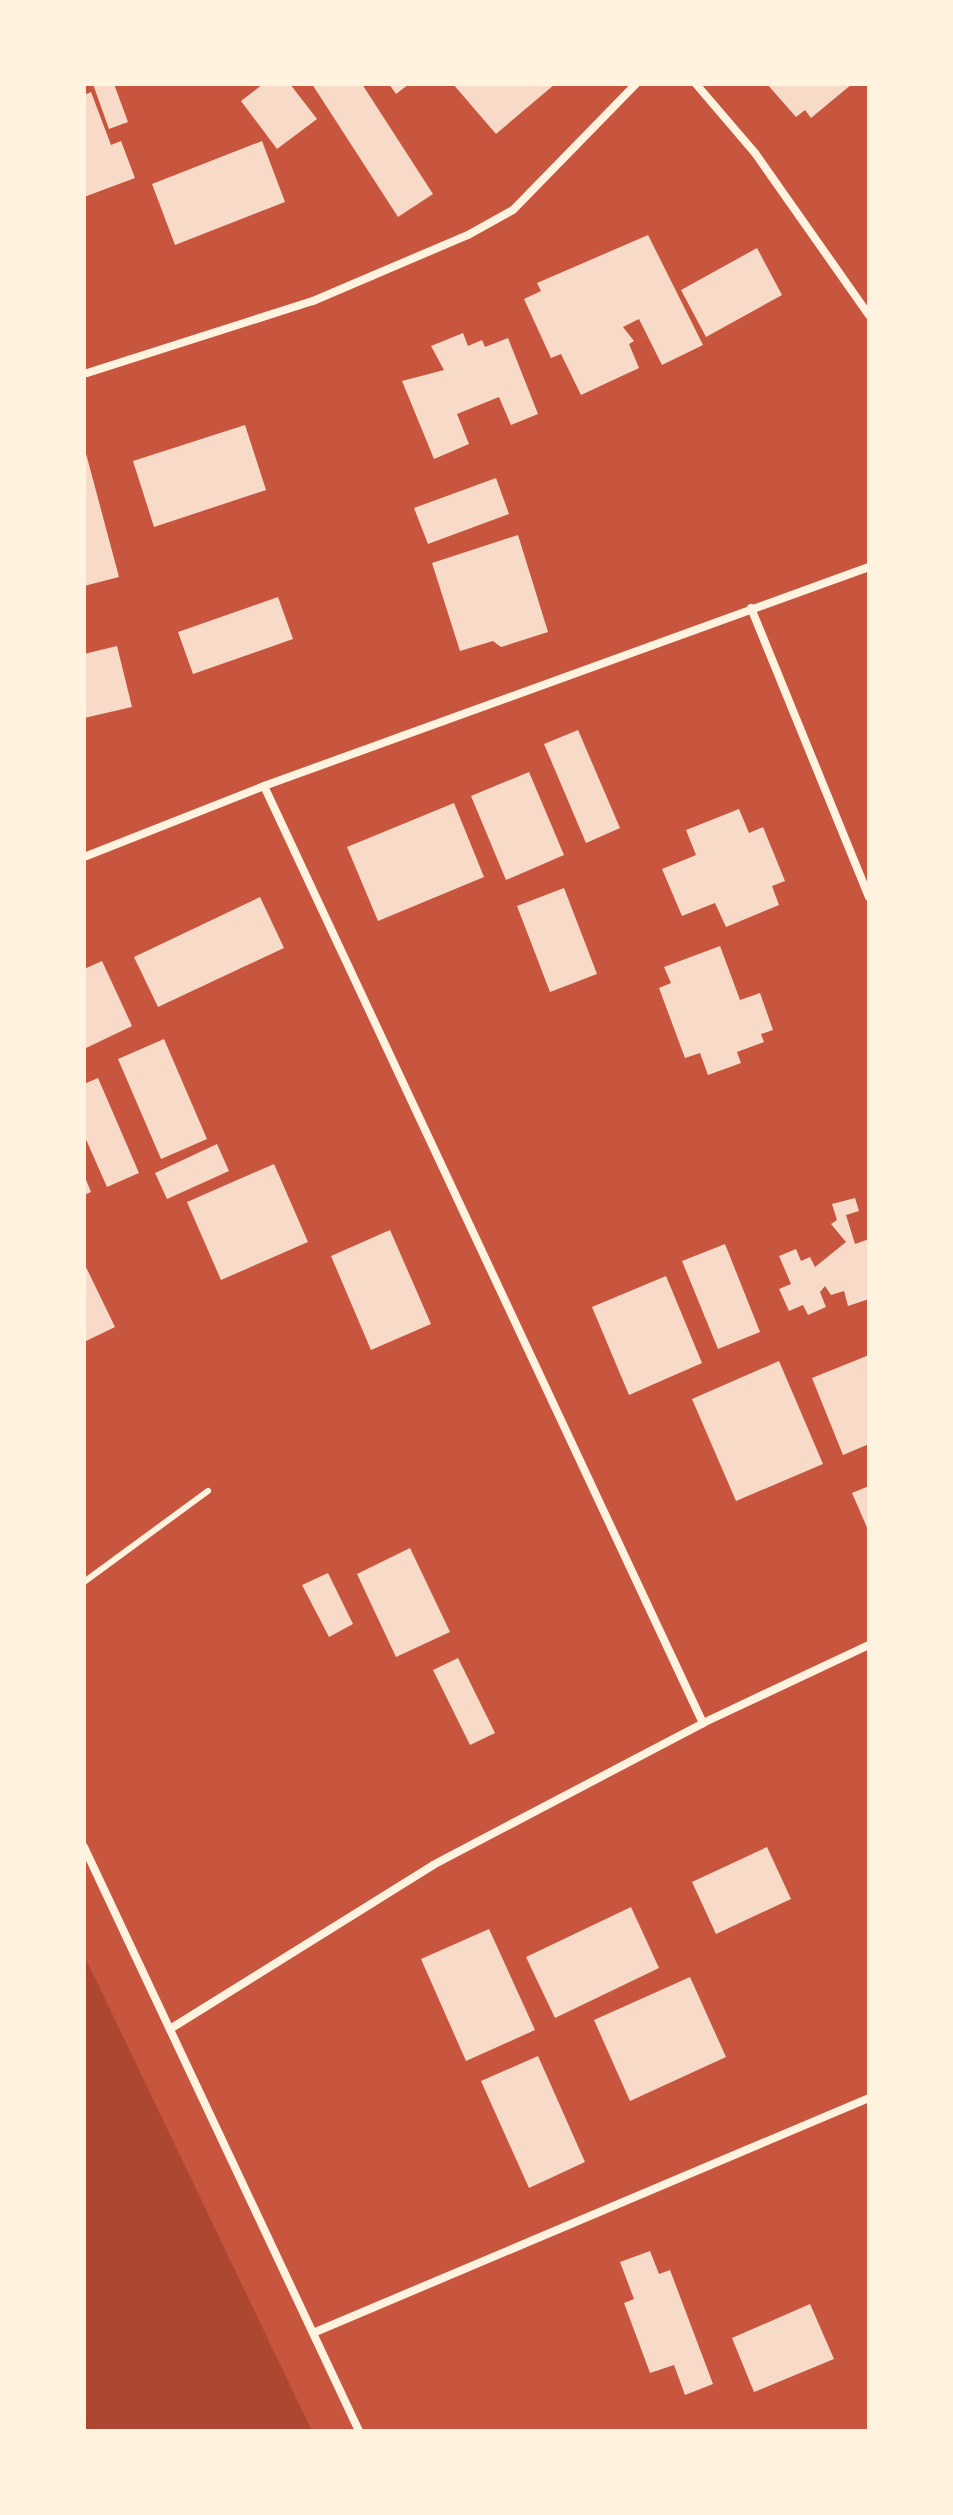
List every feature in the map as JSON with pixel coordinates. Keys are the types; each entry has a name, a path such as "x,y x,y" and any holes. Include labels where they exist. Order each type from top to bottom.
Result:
{"street":[{"path":"84,374 313,301 468,235 513,210 636,84"},
{"path":"696,84 772,175 869,315"},
{"path":"84,857 264,786 869,567"},
{"path":"751,608 869,897"},
{"path":"264,786 703,1723"},
{"path":"170,2029 433,1865 703,1723 869,1645"},
{"path":"84,1847 359,2431"},
{"path":"313,2333 869,2098"}],"lane":[{"path":"84,1582 208,1491"}],"shaded area":[{"path":"84,1955 312,2431 84,2431"}],"building":[{"path":"93,84 114,84 128,122 109,129"},
{"path":"263,84 290,84 317,119 277,149 241,101"},
{"path":"312,84 362,84 433,194 398,217"},
{"path":"389,84 409,84 396,94"},
{"path":"453,84 555,84 496,134"},
{"path":"767,84 852,84 811,118 805,110 796,117"},
{"path":"91,92 111,145 121,141 135,178 84,197 84,95"},
{"path":"262,141 285,202 175,245 152,184"},
{"path":"648,235 703,345 662,365 639,319 623,327 634,341 629,344 639,368 581,395 561,354 551,358 524,299 541,291 537,283"},
{"path":"757,248 782,295 706,337 681,290"},
{"path":"463,333 468,346 482,340 485,347 508,338 538,414 511,425 499,397 457,414 469,444 434,459 402,381 444,370 431,346"},
{"path":"245,425 266,490 154,527 133,461"},
{"path":"84,446 119,577 84,586"},
{"path":"496,478 509,514 428,544 414,508"},
{"path":"518,535 548,632 501,647 493,641 460,651 432,563"},
{"path":"278,597 293,639 193,674 178,632"},
{"path":"117,646 132,707 84,718 84,654"},
{"path":"578,730 620,828 586,843 544,744"},
{"path":"529,772 564,855 506,880 471,796"},
{"path":"454,803 484,877 378,921 347,847"},
{"path":"739,809 749,833 763,827 785,881 772,886 779,905 726,927 715,903 682,916 662,869 696,855 686,830"},
{"path":"564,888 597,974 550,992 517,906"},
{"path":"260,897 284,948 158,1007 134,957"},
{"path":"720,946 740,1000 760,993 773,1030 761,1034 764,1042 737,1052 741,1063 708,1075 700,1053 685,1058 659,988 671,983 664,967"},
{"path":"102,961 132,1026 84,1049 84,969"},
{"path":"164,1039 207,1139 161,1159 118,1059"},
{"path":"98,1078 139,1173 107,1187 84,1135 84,1084"},
{"path":"217,1144 229,1171 167,1199 155,1173"},
{"path":"274,1164 308,1242 221,1280 187,1202"},
{"path":"84,1175 91,1192 84,1195"},
{"path":"855,1198 859,1211 846,1215 855,1244 869,1239 869,1299 848,1306 844,1291 831,1295 825,1286 820,1292 826,1307 808,1315 803,1305 789,1311 779,1289 791,1284 779,1256 796,1249 801,1261 810,1257 815,1267 846,1242 831,1224 837,1220 832,1204"},
{"path":"390,1230 431,1324 371,1350 331,1256"},
{"path":"725,1244 760,1332 718,1349 682,1261"},
{"path":"84,1263 115,1327 84,1342"},
{"path":"666,1276 702,1363 629,1395 592,1307"},
{"path":"869,1355 869,1444 843,1455 812,1378"},
{"path":"779,1361 823,1464 736,1501 692,1399"},
{"path":"869,1486 869,1532 852,1493"},
{"path":"410,1548 450,1632 396,1657 357,1574"},
{"path":"328,1573 353,1624 329,1637 302,1585"},
{"path":"458,1658 495,1733 470,1745 433,1670"},
{"path":"767,1847 791,1899 716,1934 692,1882"},
{"path":"631,1907 659,1968 555,2018 526,1957"},
{"path":"489,1929 535,2030 466,2061 421,1959"},
{"path":"690,1977 726,2057 630,2101 594,2020"},
{"path":"538,2056 585,2162 529,2188 481,2081"},
{"path":"650,2251 659,2274 670,2270 713,2384 685,2395 674,2365 650,2373 624,2303 634,2299 620,2262"},
{"path":"810,2304 834,2359 754,2392 732,2338"}]}
